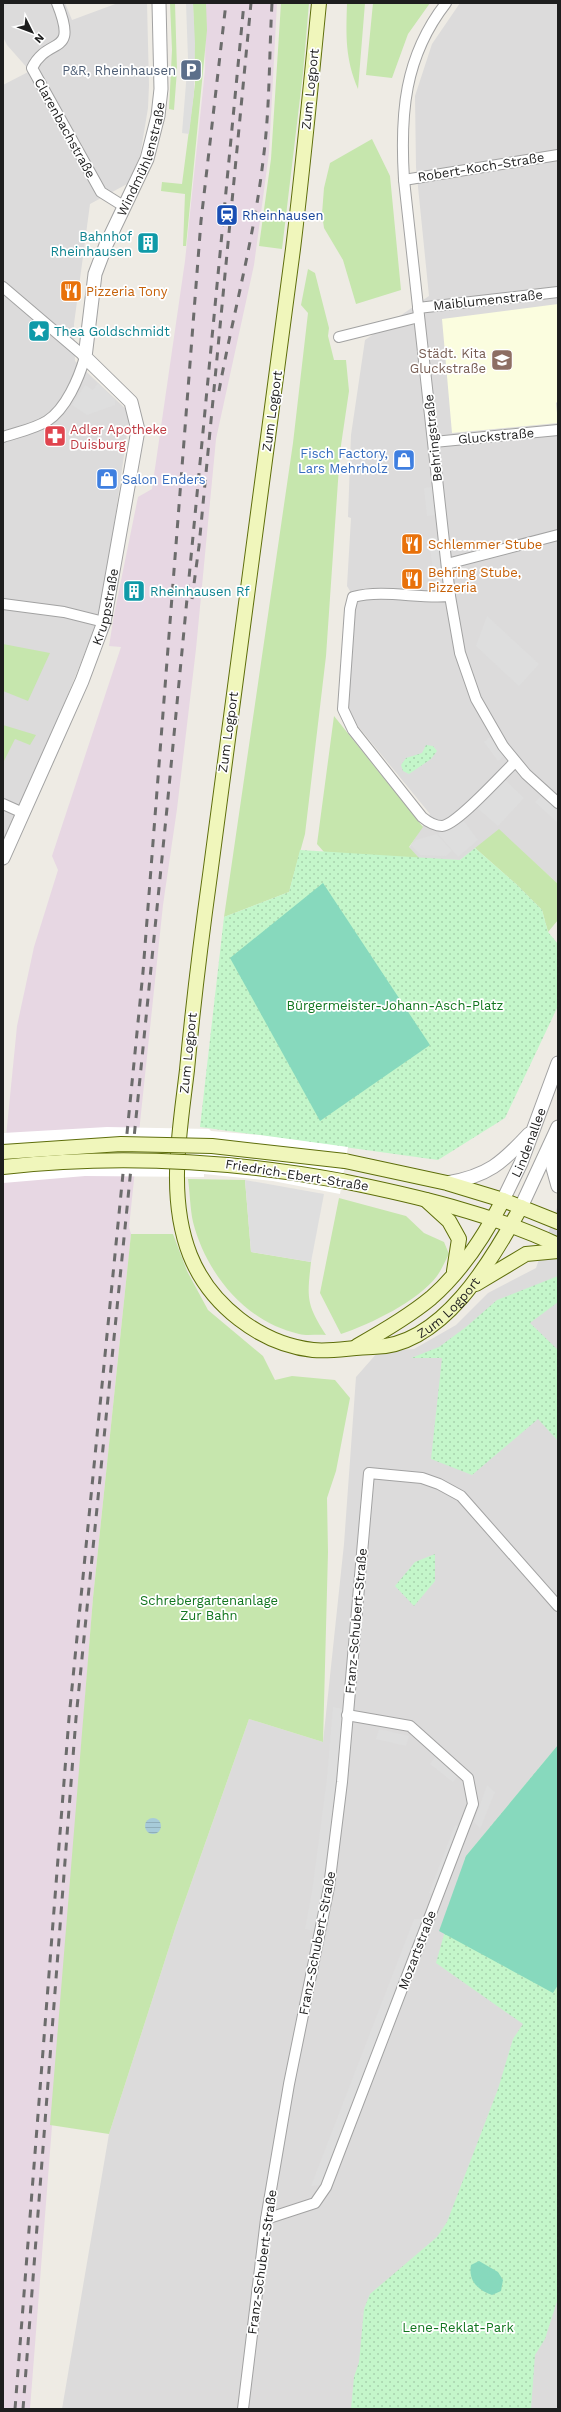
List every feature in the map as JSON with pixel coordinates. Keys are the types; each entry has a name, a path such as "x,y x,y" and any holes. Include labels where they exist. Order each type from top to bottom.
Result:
{"main road":[{"name":"Zum Logport","path":"319,3 294,244 196,986 176,1193 182,1227 191,1256 205,1283 226,1308 255,1330 273,1340 292,1346 314,1350 357,1346 380,1347 404,1340 441,1318 472,1286 511,1226"},
{"name":"Friedrich-Ebert-Straße","path":"3,1152 121,1144 212,1146 345,1161 448,1182 503,1200 558,1222"},
{"name":"Friedrich-Ebert-Straße","path":"3,1167 62,1162 132,1159 232,1164 342,1181 424,1198 494,1219 558,1246"},
{"path":"424,1198 449,1221 460,1239 453,1276"},
{"name":"Lindenallee","path":"494,1219 503,1200"},
{"name":"Lindenallee","path":"511,1226 521,1207"},
{"name":"Zum Logport","path":"357,1346 401,1320 431,1298 453,1276 494,1219"},
{"path":"472,1286 526,1254 558,1251"}],"street":[{"name":"Clarenbachstraße","path":"57,3 65,23 65,34 60,43 36,59 32,68 101,192 125,207"},
{"name":"Windmühlenstraße","path":"85,357 95,274 106,245 147,159 158,116 161,88 159,3"},
{"name":"Behringstraße","path":"446,3 425,34 407,83 402,119 404,180 450,596 460,654 470,685 486,719 515,762 558,803"},
{"name":"Robert-Koch-Straße","path":"404,180 558,155"},
{"path":"3,438 37,426 57,412 81,370 85,357 4,289"},
{"name":"Maiblumenstraße","path":"339,337 418,312 558,292"},
{"name":"Kruppstraße","path":"3,858 82,680 104,622 138,430 131,402 85,357"},
{"name":"Gluckstraße","path":"434,442 558,430"},
{"path":"446,564 558,534"},
{"path":"450,596 434,598 365,594 353,597 350,609 342,710 353,730 422,817 431,824 442,826 449,824 515,762"},
{"path":"3,604 57,611 104,622"},
{"path":"3,804 23,813"},
{"name":"Lindenallee","path":"503,1200 521,1163 558,1063"},
{"name":"Lindenallee","path":"521,1207 552,1144 558,1127"},
{"path":"448,1182 470,1179 491,1170 504,1161 533,1129"},
{"path":"552,1144 553,1168 558,1186"},
{"name":"Franz-Schubert-Straße","path":"243,2409 266,2219 289,2084 329,1887 342,1782 369,1473 422,1478 439,1484 461,1496 558,1606"},
{"name":"Mozartstraße","path":"266,2219 315,2203 326,2187 473,1804 468,1778 410,1726 347,1715"}],"shaded area":[{"path":"3,3 65,3 72,20 118,3 147,3 149,85 148,108 140,156 127,184 90,204 74,324 75,361 130,413 102,610 40,764 3,849 3,85 30,71 7,45 3,37"},
{"name":"P&R, Rheinhausen","path":"186,3 193,3 195,43 194,93 189,134 182,133 188,59"},
{"path":"206,3 277,3 269,153 254,265 216,439 196,649 177,809 163,905 129,1227 131,1234 93,1598 30,2409 3,2409 3,1167 17,1026 34,947 58,870 52,856 121,647 109,646 114,615 138,497 152,489 185,261 205,70"},
{"path":"460,3 558,3 558,884 499,830 460,860 420,859 409,848 430,814 348,714 356,601 347,586 351,518 348,517 351,435 365,340 429,296 416,167 415,96 432,44"},
{"name":"Städt. Kita Gluckstraße","path":"558,304 558,401 556,403 558,423 452,433 442,319"},
{"path":"98,383 115,400 115,405 87,415 72,405 85,385 93,390"},
{"path":"432,487 435,515 427,516 424,488"},
{"path":"438,537 443,583 435,587 429,539"},
{"path":"487,616 539,664 519,686 476,646"},
{"path":"490,737 504,756 498,761 484,742"},
{"path":"503,778 524,798 498,826 476,807"},
{"path":"541,796 558,811 558,823 535,802"},
{"path":"461,817 478,840 458,857 438,834"},
{"path":"437,834 452,851 446,856 420,855 411,845 416,840"},
{"path":"245,1180 324,1194 311,1262 251,1252"},
{"path":"558,1205 558,2409 62,2409 109,2134 176,1926 249,1719 323,1742 344,1544 356,1377 378,1352 414,1349 456,1325 488,1293 536,1268"},
{"path":"333,1707 343,1709 330,1845 316,1931 305,1929 312,1892 327,1778"},
{"path":"379,1729 409,1736 406,1746 376,1739"},
{"path":"436,1756 459,1774 453,1782 430,1764"},
{"path":"487,1785 495,1792 480,1829 474,1822"},
{"path":"455,1825 460,1827 435,1895 429,1893"},
{"path":"414,1919 425,1919 321,2185 311,2186"}],"green space":[{"path":"170,3 175,3 177,70 174,110 169,109 172,50"},
{"path":"193,3 206,3 207,30 186,246 183,246 185,194 161,191 162,182 182,184 195,84"},
{"path":"281,3 309,3 303,73 282,249 259,246 271,159"},
{"path":"347,3 365,3 358,89 347,47"},
{"path":"373,3 430,3 408,34 392,78 366,75"},
{"path":"372,139 390,176 401,290 356,304 343,260 324,228 322,214 324,188 330,163"},
{"path":"308,269 315,273 329,328 328,336 334,360 346,360 349,391 340,452 326,656 305,834 289,892 224,917 293,443 308,313 301,305"},
{"path":"3,644 50,653 28,701 3,691"},
{"path":"334,716 423,827 409,847 420,859 324,852 317,844"},
{"path":"3,725 36,735 30,745 15,739 3,763"},
{"path":"426,745 433,746 437,751 431,759 409,774 403,771 401,765 406,758 422,753"},
{"path":"499,829 558,884 558,920 548,932 542,910 516,884 475,848"},
{"name":"Bürgermeister-Johann-Asch-Platz","path":"475,848 516,884 542,910 548,932 558,944 558,1006 505,1118 438,1160 200,1127 224,917 289,892 300,850 460,860"},
{"path":"323,883 430,1045 320,1121 230,958"},
{"path":"188,1179 245,1180 251,1252 311,1262 309,1293 311,1308 326,1335 302,1335 279,1328 261,1319 245,1307 231,1293 218,1277 207,1259 199,1241 192,1217"},
{"path":"339,1198 406,1216 424,1233 444,1242 449,1254 437,1276 429,1285 406,1303 380,1318 341,1334 320,1293"},
{"name":"Schrebergartenanlage Zur Bahn","path":"131,1234 173,1234 187,1271 208,1310 263,1356 275,1380 292,1376 335,1380 350,1398 336,1471 327,1498 328,1552 323,1742 249,1719 176,1926 109,2134 50,2125 93,1598"},
{"path":"558,1276 558,1302 530,1323 558,1350 558,1441 538,1419 472,1475 431,1459 442,1358 411,1358 439,1347 466,1327 497,1300"},
{"path":"435,1554 435,1581 414,1606 395,1586 415,1562"},
{"name":"Lene-Reklat-Park","path":"558,1745 558,2298 545,2339 535,2355 531,2409 351,2409 354,2377 359,2362 364,2309 370,2294 437,2237 447,2222 498,2089 513,2039 523,2024 436,1963 466,1856"},
{"path":"558,1745 558,1985 553,1993 439,1931 466,1856"},
{"path":"479,2261 498,2272 503,2280 501,2291 492,2295 478,2288 475,2284 471,2276 471,2265"}],"water":[{"path":"153,1818 160,1823 161,1826 156,1833 153,1834 146,1829 145,1826 150,1819"}],"pier":[{"path":"107,1127 209,1129 211,1131 260,1135 348,1147 340,1194 273,1181 204,1174 204,1177 85,1176 3,1183 3,1133"}],"railway":[{"path":"15,2409 69,1718 143,972 201,221 226,3"},
{"path":"23,2409 76,1718 167,808 244,3"},
{"path":"192,599 199,546 251,3"},
{"path":"219,391 249,248 259,190 267,122 272,3"}],"place":[{"name":"P&R, Rheinhausen","path":"191,70"},
{"name":"Rheinhausen","path":"227,215"},
{"name":"Bahnhof Rheinhausen","path":"148,243"},
{"name":"Pizzeria Tony","path":"71,291"},
{"name":"Thea Goldschmidt","path":"39,331"},
{"name":"Städt. Kita Gluckstraße","path":"502,360"},
{"name":"Adler Apotheke Duisburg","path":"55,436"},
{"name":"Fisch Factory, Lars Mehrholz","path":"404,460"},
{"name":"Salon Enders","path":"107,479"},
{"name":"Schlemmer Stube","path":"412,544"},
{"name":"Behring Stube, Pizzeria","path":"412,579"},
{"name":"Rheinhausen Rf","path":"134,591"}]}
